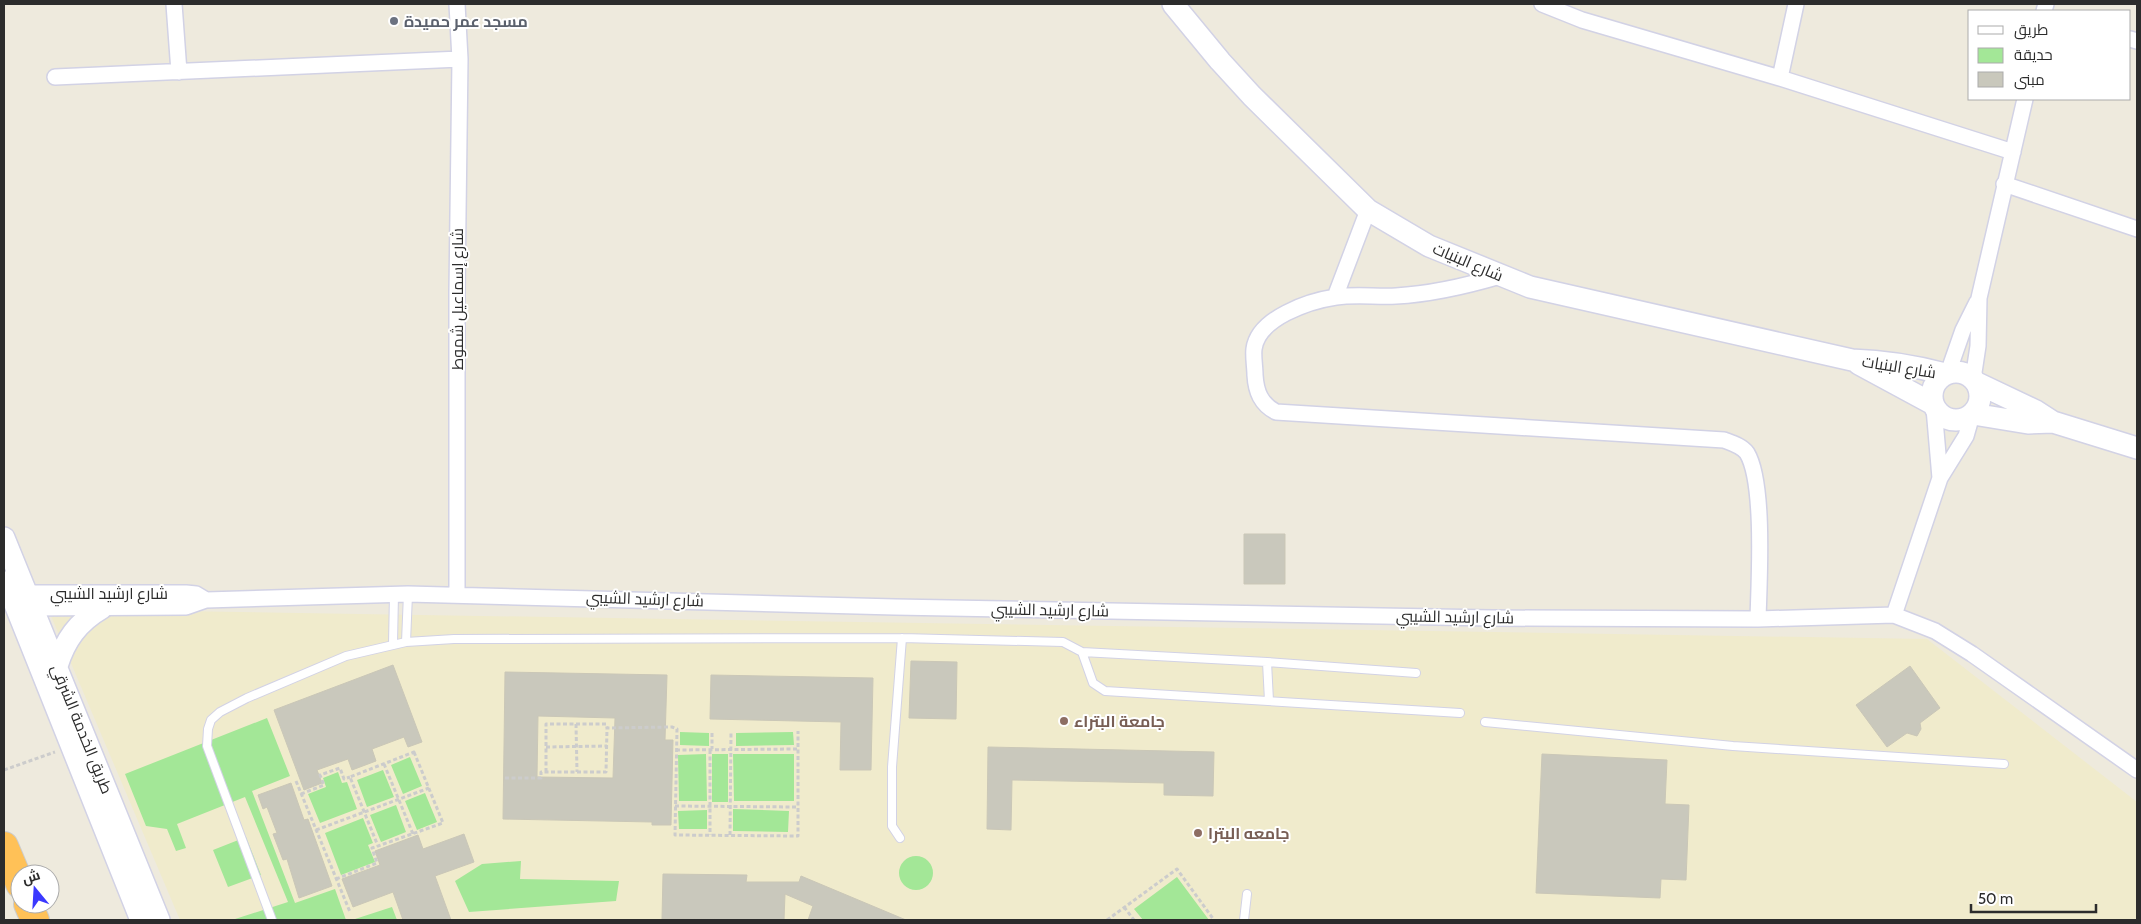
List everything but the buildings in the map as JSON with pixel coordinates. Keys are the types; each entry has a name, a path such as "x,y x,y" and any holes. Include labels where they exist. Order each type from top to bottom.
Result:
{"highway":[{"path":"4,846 12,864"}],"main road":[{"name":"شارع البنيات","path":"1173,4 1246,89 1368,210 1429,246 1530,287 1852,360 1914,366 1947,374"},
{"name":"شارع البنيات","path":"1852,360 1933,406"},
{"path":"1975,381 1981,394 1980,405 1973,415 1962,420 1951,421 1941,416 1933,406 1931,395 1934,387 1947,374 1957,372 2036,411 2054,422 2137,448"},
{"path":"1973,415 2028,423 2054,422"},
{"name":"طريق الخدمة الشرقي","path":"4,538 18,596 72,746 141,920"},
{"name":"طريق الخدمة الشرقي","path":"18,596 56,666 159,920"},
{"path":"56,666 68,639 76,628 102,608"}],"street":[{"path":"174,4 179,72"},
{"name":"شارع إسماعيل شموط","path":"457,4 460,59 457,594"},
{"path":"1542,4 1582,20 1780,78 2013,152"},
{"path":"1780,78 1796,4"},
{"path":"55,77 460,59"},
{"path":"1975,381 1979,298 2025,100"},
{"path":"2004,184 2137,229"},
{"path":"1335,297 1368,210"},
{"path":"1500,276 1463,287 1431,293 1335,297 1295,308 1266,325 1257,339 1254,348 1255,387 1267,407 1276,412 1724,440 1735,444 1746,453 1754,474 1758,503 1758,619"},
{"path":"1947,374 1963,330 1979,298"},
{"path":"1933,406 1940,478"},
{"path":"1973,415 1966,436 1940,478 1894,614 1934,631 1972,654 2136,767"},
{"name":"شارع ارشيد الشيبي","path":"18,596 186,593 196,594 206,600"},
{"name":"شارع ارشيد الشيبي","path":"18,596 102,608 186,607 206,600 457,594 906,607 1482,618 1758,619 1894,614"}],"lane":[{"path":"401,594 406,642"},
{"path":"393,644 401,594"},
{"path":"900,838 892,826 892,767 902,638"},
{"path":"272,920 207,746 208,729 211,720 220,712 247,698 346,656 393,644 464,639 902,638 1063,642 1082,652 1268,662 1416,673"},
{"path":"1082,652 1093,683 1105,691 1460,713"},
{"path":"1268,662 1269,701"},
{"path":"1485,722 1733,746 2004,764"},
{"path":"1244,920 1247,894"}],"path":[{"path":"505,778 541,778 541,772 546,772 577,772 606,772 606,724 546,724 546,772"},
{"path":"576,724 577,772"},
{"path":"607,728 672,727 677,729 675,835 730,836 798,836 798,731"},
{"path":"710,835 712,733"},
{"path":"730,836 731,733"},
{"path":"4,770 72,746"},
{"path":"546,747 607,746"},
{"path":"676,750 798,749"},
{"path":"301,794 324,785 320,775 340,768 344,779 414,752 443,823 372,848 377,863 336,879"},
{"path":"384,764 413,834"},
{"path":"350,777 378,846"},
{"path":"296,781 350,912"},
{"path":"316,830 428,788"},
{"path":"675,806 798,807"},
{"path":"1106,920 1176,869 1214,920"},
{"path":"1124,907 1134,920"}],"shaded area":[{"name":"جامعة البتراء","path":"48,609 1927,639 2137,802 2137,920 180,920"}],"green space":[{"path":"267,718 290,776 252,791 295,903 335,889 346,920 232,920 288,902 245,797 177,824 186,848 176,851 167,829 146,826 125,774"},
{"path":"680,732 709,733 709,746 680,745"},
{"path":"793,732 794,745 736,746 736,733"},
{"path":"706,754 707,801 679,801 678,755"},
{"path":"712,754 728,754 728,802 712,802"},
{"path":"733,754 794,754 794,801 734,801"},
{"path":"410,757 422,786 403,794 391,765"},
{"path":"383,770 394,797 367,807 357,780"},
{"path":"338,772 342,783 347,782 357,809 320,823 308,794 326,787 323,778"},
{"path":"425,793 437,822 417,830 405,801"},
{"path":"396,805 406,832 381,842 370,815"},
{"path":"733,809 789,811 788,832 733,831"},
{"path":"707,810 707,829 679,829 678,811"},
{"path":"363,818 373,843 368,845 375,862 341,875 325,833"},
{"path":"246,837 261,875 228,887 213,850"},
{"path":"916,856 923,857 928,861 932,866 932,880 928,885 923,889 916,890 909,889 904,885 900,880 899,873 900,866 904,861 909,857"},
{"path":"521,861 520,879 619,881 616,901 469,912 455,881 482,864"},
{"path":"1177,877 1209,920 1143,920 1134,909"},
{"path":"392,907 397,920 352,920"}],"place":[{"name":"مسجد عمر حميدة","path":"394,21"},
{"name":"جامعة البتراء","path":"1064,721"},
{"name":"جامعه البترا","path":"1198,833"}]}
